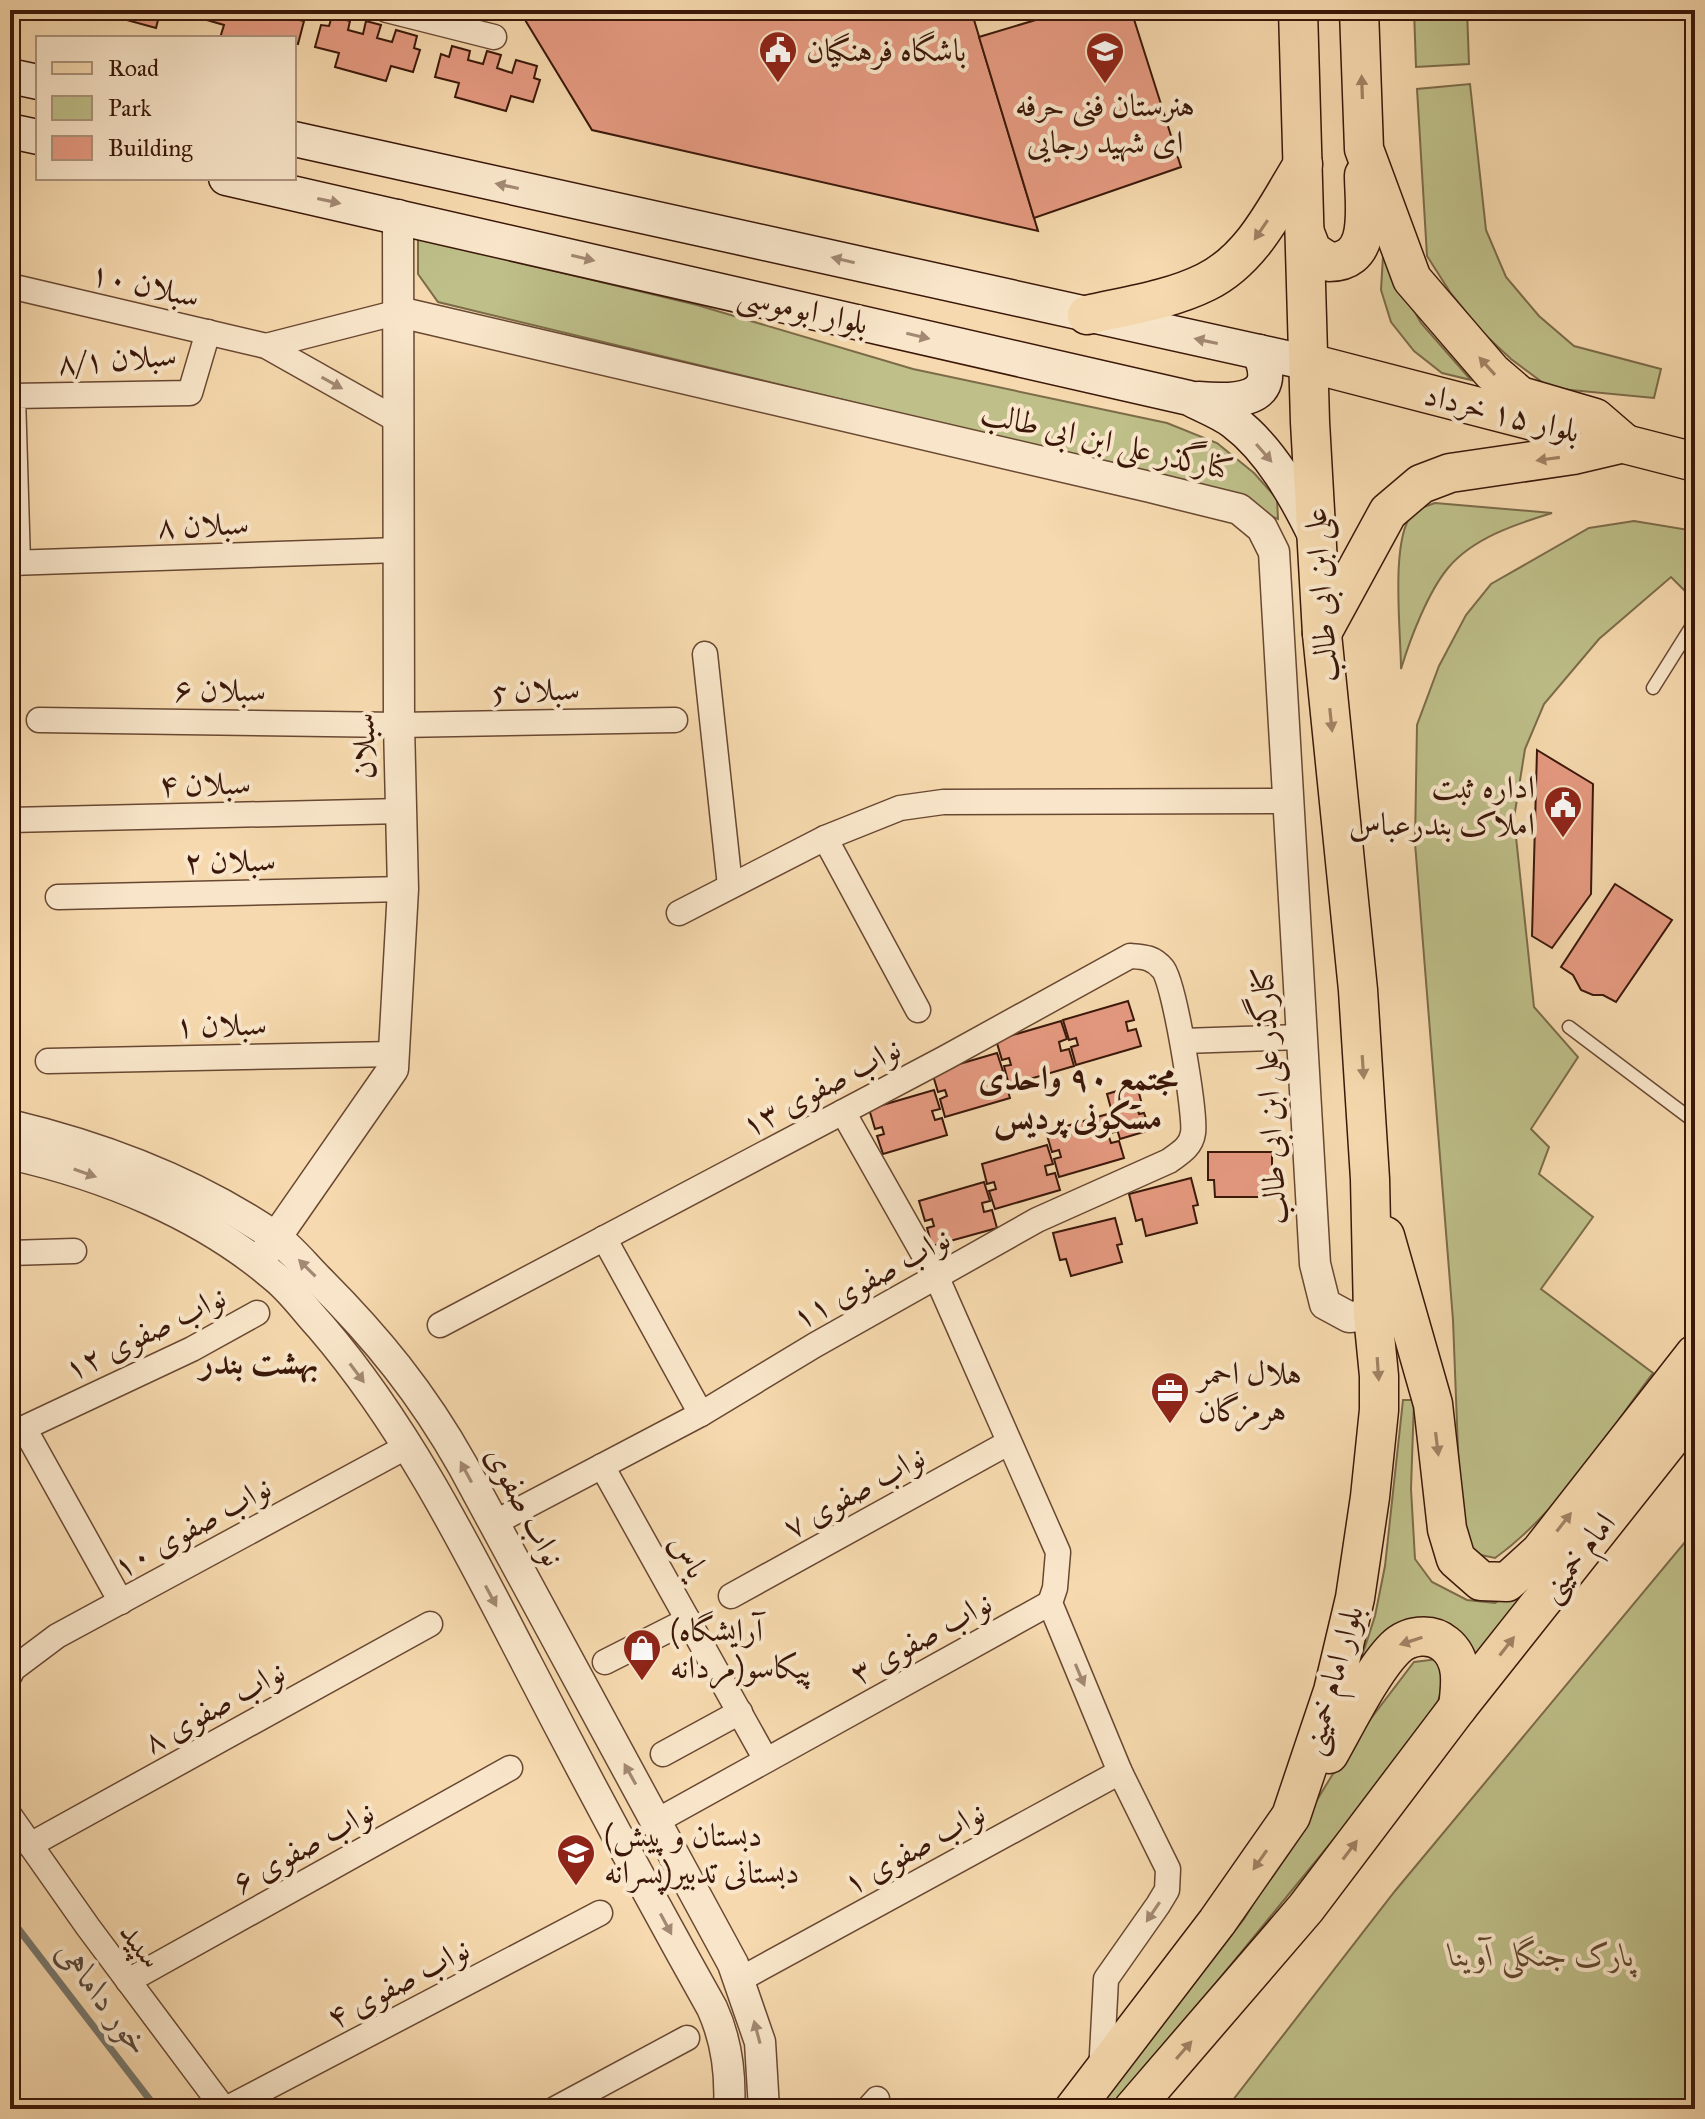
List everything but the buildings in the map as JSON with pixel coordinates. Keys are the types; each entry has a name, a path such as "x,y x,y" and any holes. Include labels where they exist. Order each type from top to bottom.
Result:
{"main road":[{"name":"علی ابن ابی طالب","path":"1298,10 1309,363 1322,634 1358,990 1370,1179"},
{"path":"1305,233 1307,243 1320,258 1339,262 1357,252 1364,234 1359,10"},
{"path":"10,76 36,82"},
{"path":"10,131 36,137"},
{"name":"بلوار ابوموسی","path":"296,139 1309,363"},
{"path":"1364,149 1412,279 1492,372 1520,396 1595,418 1624,443"},
{"path":"1087,315 1207,282 1228,267 1259,234 1303,164"},
{"name":"بلوار ابوموسی","path":"235,180 1189,398 1234,422 1267,456 1295,494 1317,538"},
{"path":"1189,398 1228,402 1248,399 1263,385 1267,368 1259,352"},
{"name":"بلوار ۱۵ خرداد","path":"1309,363 1695,462"},
{"path":"1322,634 1388,512 1421,484 1450,473 1573,455 1624,443"},
{"path":"1370,1179 1433,1404 1447,1529 1456,1559 1481,1581 1507,1582 1540,1552 1695,1354"},
{"name":"بلوار امام خمینی","path":"1074,2109 1217,1922 1291,1816 1333,1691 1355,1598 1379,1410 1370,1179"},
{"name":"امام خمینی","path":"1458,1707 1695,1408"},
{"path":"1133,2109 1306,1908 1458,1707 1459,1666 1454,1651 1436,1636 1416,1637 1396,1646 1291,1816"}],"street":[{"path":"387,10 494,37"},
{"name":"سبلان","path":"258,1263 393,1069 403,889 399,725 398,215"},
{"name":"سبلان ۱۰","path":"10,286 266,346 399,421"},
{"name":"سبلان ۱۰","path":"266,346 399,312"},
{"name":"کنارگذر علی ابن ابی طالب","path":"399,312 1239,509 1262,528 1274,552 1315,1264 1325,1304 1349,1317 1373,1315"},
{"name":"سبلان ۸/۱","path":"14,563 13,396 190,393 208,332"},
{"name":"سبلان ۸","path":"14,563 399,550"},
{"path":"705,654 730,886"},
{"name":"سبلان ۶","path":"39,720 399,725"},
{"name":"سبلان 5","path":"399,725 675,720"},
{"path":"679,913 825,838 900,808 943,802 1288,801"},
{"name":"سبلان ۴","path":"10,820 402,811"},
{"path":"825,838 918,1010"},
{"name":"سبلان ۲","path":"58,897 403,889"},
{"name":"نواب صفوی ۱۳","path":"440,1325 1130,956 1150,957 1166,971 1183,1041"},
{"path":"1183,1041 1301,1037"},
{"name":"نواب صفوی ۱۱","path":"494,1523 701,1414 815,1345 1037,1220 1169,1161 1187,1149 1193,1133 1183,1041"},
{"name":"سبلان ۱","path":"48,1061 395,1054"},
{"path":"843,1112 937,1278 1058,1552 1055,1588 1050,1603 1120,1772 1168,1869 1167,1890 1106,1979 1101,2073"},
{"name":"نواب صفوی","path":"10,1125 110,1153 188,1188 275,1237 389,1353 433,1414 494,1523 739,1980 760,2042 764,2109"},
{"path":"10,1154 79,1171 124,1187 225,1240 278,1280 334,1342 385,1410 462,1541 719,2024 729,2063 729,2109"},
{"path":"604,1238 701,1414"},
{"path":"10,1253 74,1251"},
{"name":"نواب صفوی ۱۲","path":"121,1602 24,1428 192,1349 257,1313"},
{"name":"نواب صفوی ۷","path":"731,1596 1008,1443"},
{"name":"نواب صفوی ۱۰","path":"11,1672 57,1636 406,1447"},
{"name":"یاس","path":"602,1466 766,1760"},
{"path":"462,1541 494,1523"},
{"name":"نواب صفوی ۳","path":"655,1822 1050,1603"},
{"path":"605,1662 688,1620"},
{"name":"نواب صفوی ۸","path":"30,1845 430,1624"},
{"path":"663,1754 740,1712"},
{"name":"نواب صفوی ۶","path":"128,1981 510,1768"},
{"name":"نواب صفوی ۱","path":"739,1980 1120,1772"},
{"name":"سپید","path":"10,1816 128,1981 225,2109"},
{"path":"621,1841 655,1822"},
{"name":"نواب صفوی ۴","path":"225,2109 600,1913"},
{"path":"555,2109 687,2038"}],"lane":[{"path":"1653,688 1695,621"},
{"path":"1569,1027 1695,1122"}],"green space":[{"path":"1414,10 1467,10 1469,64 1416,67"},
{"path":"1470,84 1486,230 1506,277 1539,316 1574,346 1661,369 1654,398 1550,388 1511,359 1482,332 1450,292 1427,256 1417,89"},
{"path":"418,238 697,305 913,369 1167,423 1217,443 1254,473 1277,499 1278,519 1265,514 1248,498 438,302 418,274"},
{"path":"1383,256 1421,323 1471,380 1442,373 1414,351 1391,322 1381,290"},
{"path":"1435,503 1552,513 1496,533 1458,557 1427,603 1401,669 1398,588 1401,545 1412,514"},
{"path":"1634,521 1695,531 1695,587 1688,594 1671,577 1599,639 1544,704 1525,749 1514,818 1534,1007 1578,1057 1531,1129 1549,1147 1539,1174 1593,1217 1541,1289 1653,1373 1561,1496 1495,1558 1471,1553 1461,1528 1453,1320 1415,843 1417,725 1439,666 1466,615 1491,584 1589,528"},
{"path":"1403,1400 1414,1400 1411,1489 1415,1559 1432,1582 1467,1600 1495,1603 1517,1590 1562,1550 1471,1667 1450,1629 1351,1690 1375,1616 1385,1566"},
{"name":"پارک جنگلی آوینا","path":"1695,1530 1695,2109 1226,2109 1395,1891"},
{"path":"1438,1659 1446,1675 1438,1701 1405,1752 1113,2109 1096,2109 1244,1919 1350,1746 1414,1662"}],"waterway":[{"name":"خور داماهی","path":"10,1918 157,2109"}],"place":[{"name":"باشگاه فرهنگیان","path":"778,84"},
{"name":"هنرستان فنی حرفه ای شهید رجایی","path":"1105,85"},
{"name":"اداره ثبت املاک بندرعباس","path":"1563,839"},
{"name":"هلال احمر هرمزگان","path":"1170,1425"},
{"name":"(آرایشگاه پیکاسو(مردانه","path":"642,1682"},
{"name":"(دبستان و پیش دبستانی تدبیر(پسرانه","path":"576,1887"}],"district":[{"name":"مجتمع ٩٠ واحدی مسکونی پردیس","path":"1078,1096"},
{"name":"بهشت بندر","path":"259,1361"}]}
